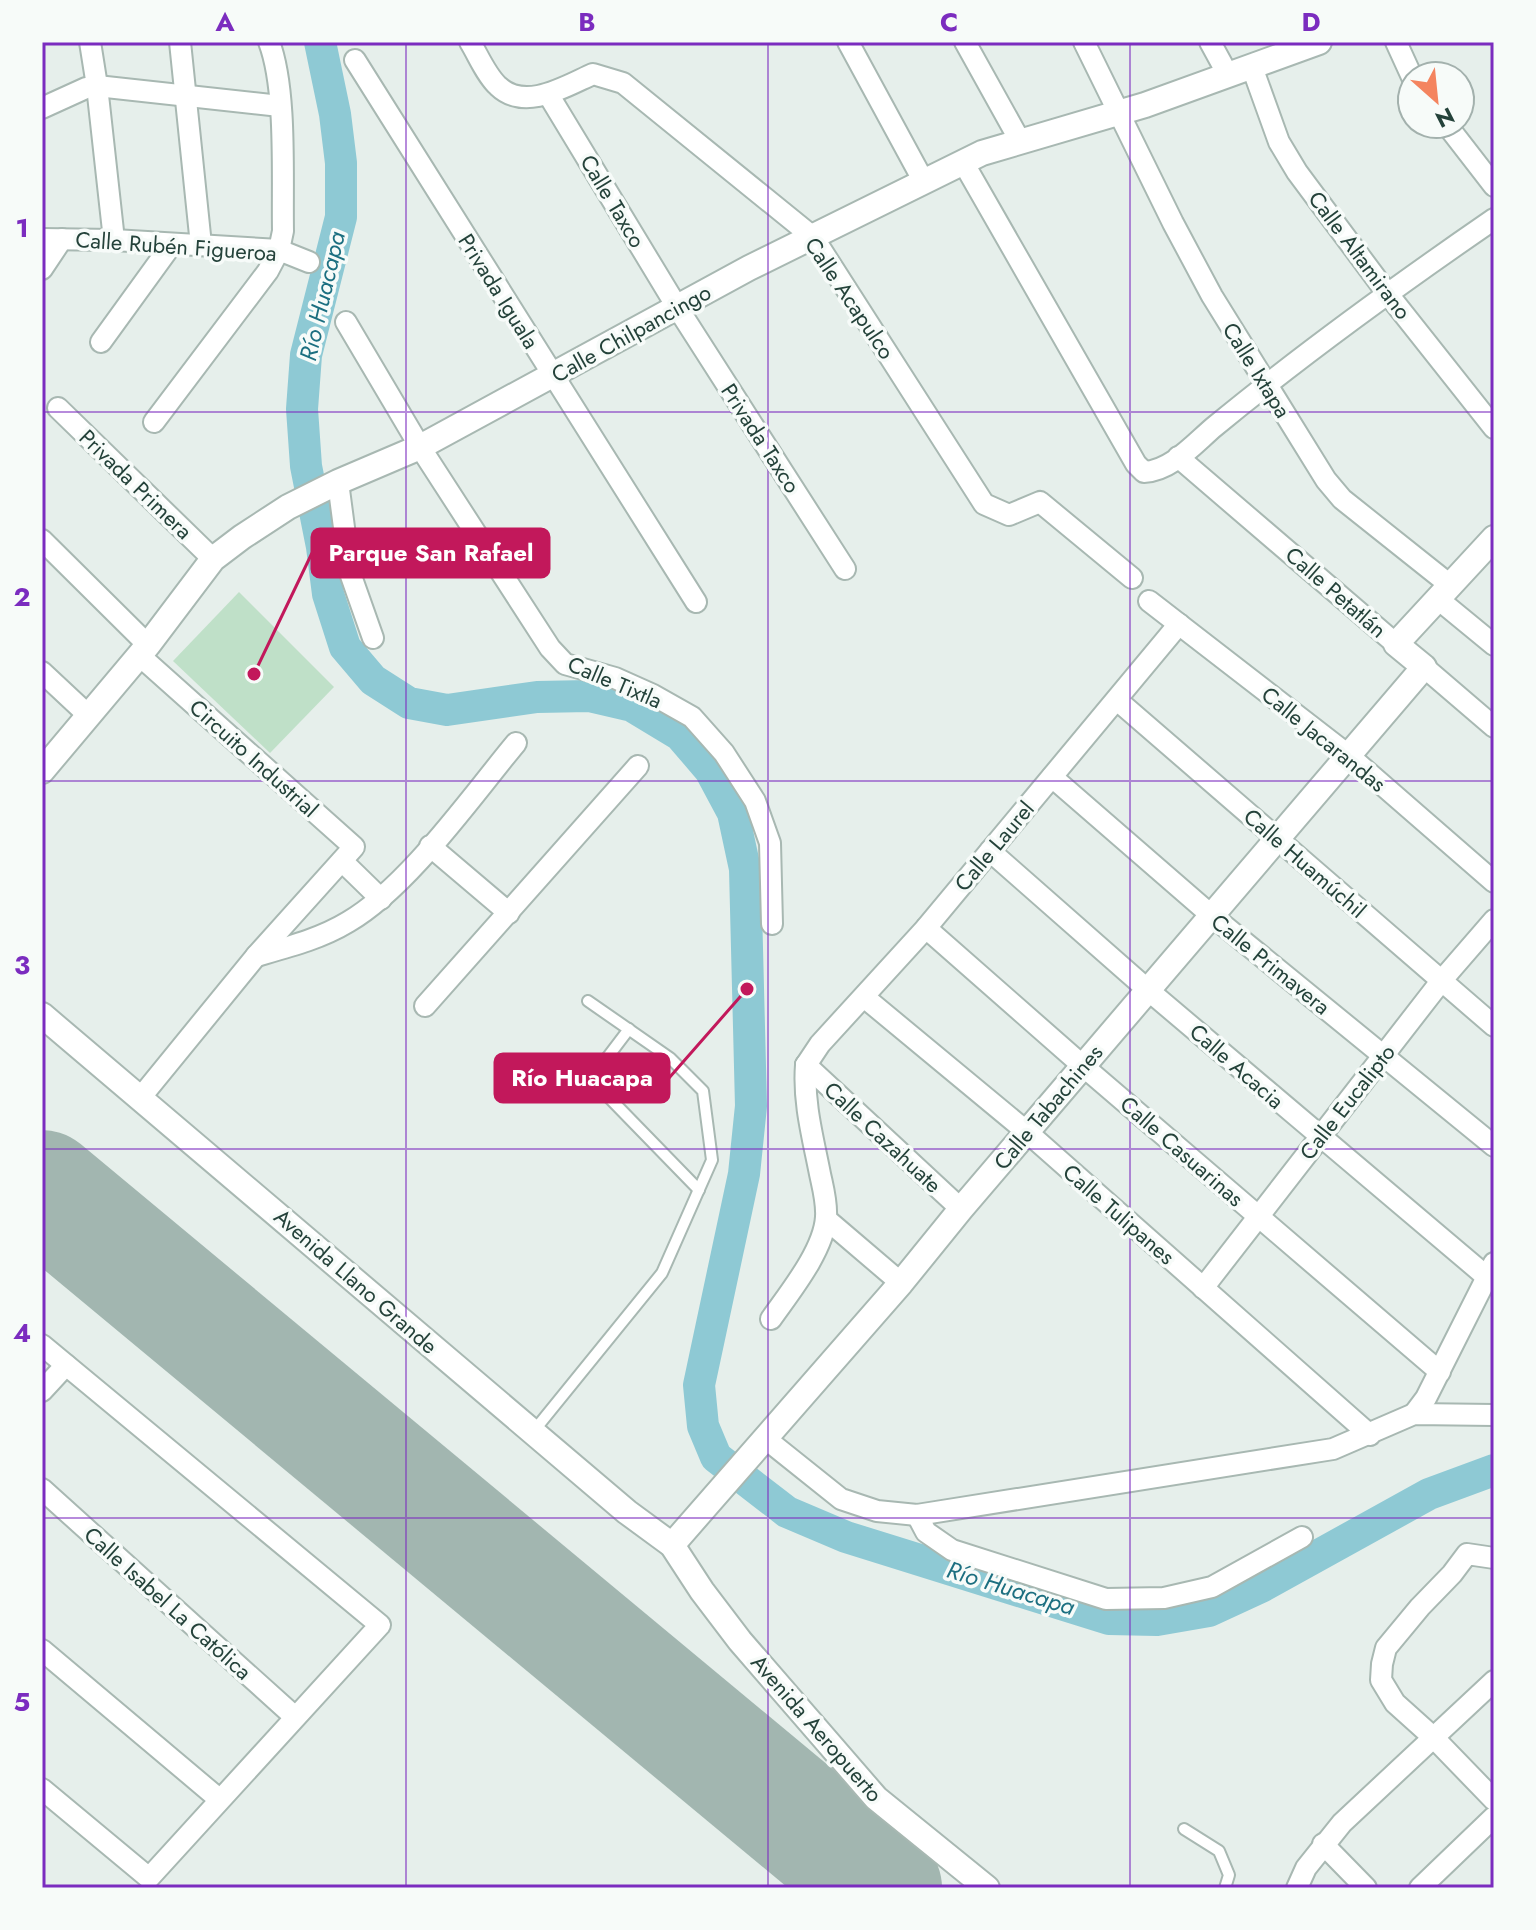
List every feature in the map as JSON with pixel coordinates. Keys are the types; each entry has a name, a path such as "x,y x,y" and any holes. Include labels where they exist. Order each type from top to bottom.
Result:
{"street":[{"path":"90,42 114,240"},
{"path":"180,42 201,245"},
{"path":"154,422 268,271 279,250 283,231 280,106 276,61 269,42"},
{"name":"Calle Acapulco","path":"470,42 498,86 518,97 548,94 593,74 623,83 813,237 984,504 1009,515 1040,502 1132,578"},
{"path":"848,42 924,182"},
{"path":"965,42 1020,141"},
{"name":"Calle Ixtapa","path":"1084,42 1212,296 1326,480 1342,499 1444,592 1494,644"},
{"path":"1210,42 1228,75"},
{"name":"Calle Chilpancingo","path":"42,771 144,650 213,559 288,507 420,447 677,307 982,153 1120,112 1319,42"},
{"name":"Privada Iguala","path":"355,60 696,602"},
{"name":"Calle Altamirano","path":"1252,67 1279,142 1297,172 1387,293 1494,428"},
{"path":"42,108 97,86 280,106"},
{"name":"Calle Taxco","path":"548,94 677,307"},
{"path":"1458,140 1494,186"},
{"path":"963,162 1136,464 1144,472 1157,471 1178,457 1265,385 1387,293 1494,219"},
{"path":"42,269 52,239"},
{"name":"Calle Rubén Figueroa","path":"52,239 279,250 309,262"},
{"path":"101,342 172,244"},
{"name":"Privada Taxco","path":"677,307 845,569"},
{"name":"Calle Tixtla","path":"346,322 420,447 550,648 565,664 615,678 692,717 724,753 755,801 770,843 772,924"},
{"name":"Privada Primera","path":"58,408 213,559"},
{"name":"Calle Petatlán","path":"1178,457 1494,727"},
{"path":"338,482 350,573 373,638"},
{"path":"1396,644 1494,538"},
{"path":"42,540 144,650"},
{"name":"Calle Jacarandas","path":"1149,601 1348,755 1494,882"},
{"name":"Calle Laurel","path":"806,1065 820,1044 926,928 1179,624"},
{"name":"Circuito Industrial","path":"144,650 354,847 342,861"},
{"name":"Calle Tabachines","path":"672,1545 901,1283 1424,667"},
{"path":"42,672 88,715"},
{"name":"Calle Huamúchil","path":"1117,700 1494,1026"},
{"path":"256,956 317,937 349,922 381,899 516,743"},
{"path":"425,1006 638,766"},
{"name":"Calle Primavera","path":"1052,777 1211,915 1494,1146"},
{"path":"430,846 509,913"},
{"name":"Calle Acacia","path":"990,851 1319,1136 1491,1270"},
{"path":"141,1097 256,956 342,861 381,899"},
{"name":"Calle Eucalipto","path":"1203,1288 1442,980 1494,920"},
{"name":"Calle Casuarinas","path":"926,928 1440,1372"},
{"name":"Calle Tulipanes","path":"864,997 1027,1132 1370,1435"},
{"name":"Avenida Llano Grande","path":"42,1015 627,1512 672,1545"},
{"path":"771,1319 799,1279 820,1239 826,1219 825,1199 804,1091 806,1065"},
{"name":"Calle Cazahuate","path":"806,1065 961,1209"},
{"path":"826,1219 901,1283"},
{"path":"1414,1414 1440,1372 1491,1270"},
{"path":"42,1345 380,1625 149,1878 42,1789"},
{"path":"42,1391 66,1365"},
{"path":"761,1443 841,1499 877,1511 917,1515 1333,1449 1414,1414 1494,1415"},
{"name":"Calle Isabel La Católica","path":"42,1489 295,1717"},
{"path":"917,1515 926,1532 952,1550 1106,1599 1164,1598 1212,1587 1302,1537"},
{"name":"Avenida Aeropuerto","path":"672,1545 740,1641 876,1798 987,1888"},
{"path":"1494,1558 1467,1554 1386,1648 1381,1680 1395,1703 1494,1800"},
{"path":"42,1650 219,1799"},
{"path":"1297,1888 1306,1868 1342,1823 1494,1681"},
{"path":"1420,1888 1494,1817"},
{"path":"1323,1844 1366,1888"},
{"path":"1285,1888 1306,1868"}],"lane":[{"path":"533,1432 662,1273 712,1160 703,1091 670,1058 588,1001"},
{"path":"629,1029 591,1079 699,1190"},
{"path":"1184,1829 1219,1851 1229,1875 1225,1888"}],"green space":[{"path":"239,592 334,687 270,753 173,661"}],"waterway":[{"name":"Río Huacapa","path":"320,42 335,114 341,163 341,217 306,355 302,409 306,466 328,594 345,647 373,680 409,703 447,710 537,697 589,696 632,706 680,735 710,770 733,813 745,869 751,1106 744,1174 699,1385 703,1426 716,1457 787,1512 846,1537 1109,1619 1157,1620 1209,1611 1261,1587 1429,1494 1494,1470"}],"runway":[{"path":"42,1190 882,1888"}],"place":[{"name":"Parque San Rafael","path":"254,674"},
{"name":"Río Huacapa","path":"747,989"}]}
